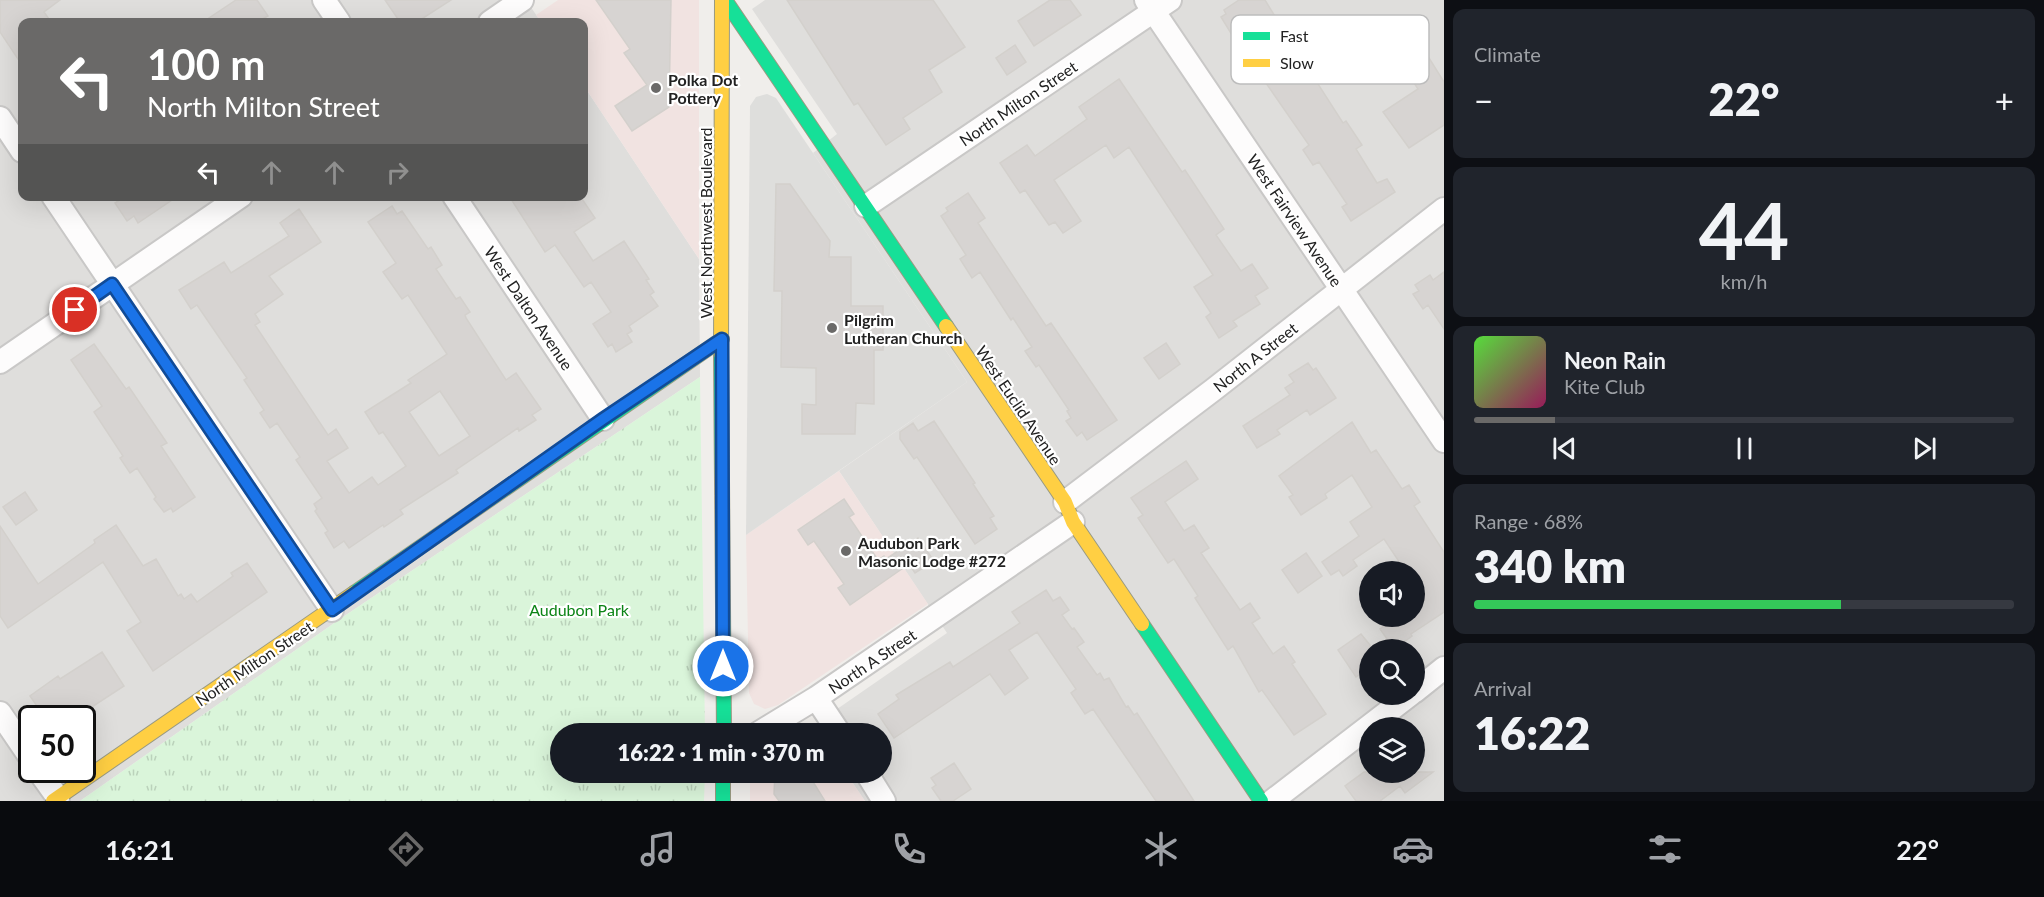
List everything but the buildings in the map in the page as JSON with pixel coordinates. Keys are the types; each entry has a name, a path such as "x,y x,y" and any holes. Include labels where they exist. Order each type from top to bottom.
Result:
{"street":[{"path":"324,0 336,18"},
{"path":"496,18 522,0"},
{"name":"West Euclid Avenue","path":"724,0 866,206 1261,801"},
{"name":"West Northwest Boulevard","path":"724,0 722,339 724,723"},
{"name":"North Milton Street","path":"866,206 1156,4"},
{"name":"West Fairview Avenue","path":"1156,4 1444,441"},
{"path":"0,118 18,145"},
{"path":"56,201 332,610"},
{"path":"0,362 234,201"},
{"name":"West Dalton Avenue","path":"457,201 603,419"},
{"name":"North A Street","path":"775,723 816,698 1069,512 1213,390 1444,209"},
{"name":"North Milton Street","path":"55,799 722,339"},
{"path":"1425,683 1444,668"},
{"path":"816,698 833,723"},
{"path":"1272,801 1397,705"},
{"path":"0,713 18,739"},
{"path":"46,783 55,799"},
{"path":"723,783 723,801"},
{"path":"873,783 884,801"}],"shaded area":[{"path":"0,0 526,0 538,18 18,18 18,201 588,201 588,92 699,259 700,377 340,619 80,801 0,801"},
{"path":"558,0 699,0 699,259 588,92 588,18 538,18 536,15"},
{"path":"765,0 1444,0 1444,801 865,801 853,783 892,783 892,723 817,723 947,633 839,471 967,382 813,153 837,134 752,9"},
{"path":"767,94 776,98 967,382 746,535 750,106 756,97"},
{"path":"839,471 928,604 778,705 765,709 754,704 749,693 746,535"},
{"path":"750,783 853,783 865,801 750,801"}],"green space":[{"name":"Audubon Park","path":"700,377 705,723 550,723 550,783 705,783 704,801 80,801 340,619"}],"traffic: fast":[{"path":"725,0 946,326"},
{"path":"354,593 722,339"},
{"path":"721,354 724,723"},
{"path":"1142,624 1261,801"},
{"path":"723,783 723,801"}],"traffic: slow":[{"path":"721,354 722,0"},
{"path":"946,326 1065,502 1073,522 1142,624"},
{"path":"53,801 354,593"}],"place":[{"name":"Polka Dot Pottery","path":"656,88"},
{"name":"Pilgrim Lutheran Church","path":"832,328"},
{"name":"Audubon Park Masonic Lodge #272","path":"846,551"}],"route":[{"path":"75,310 112,284 332,610 603,419 722,339 723,666"}]}
